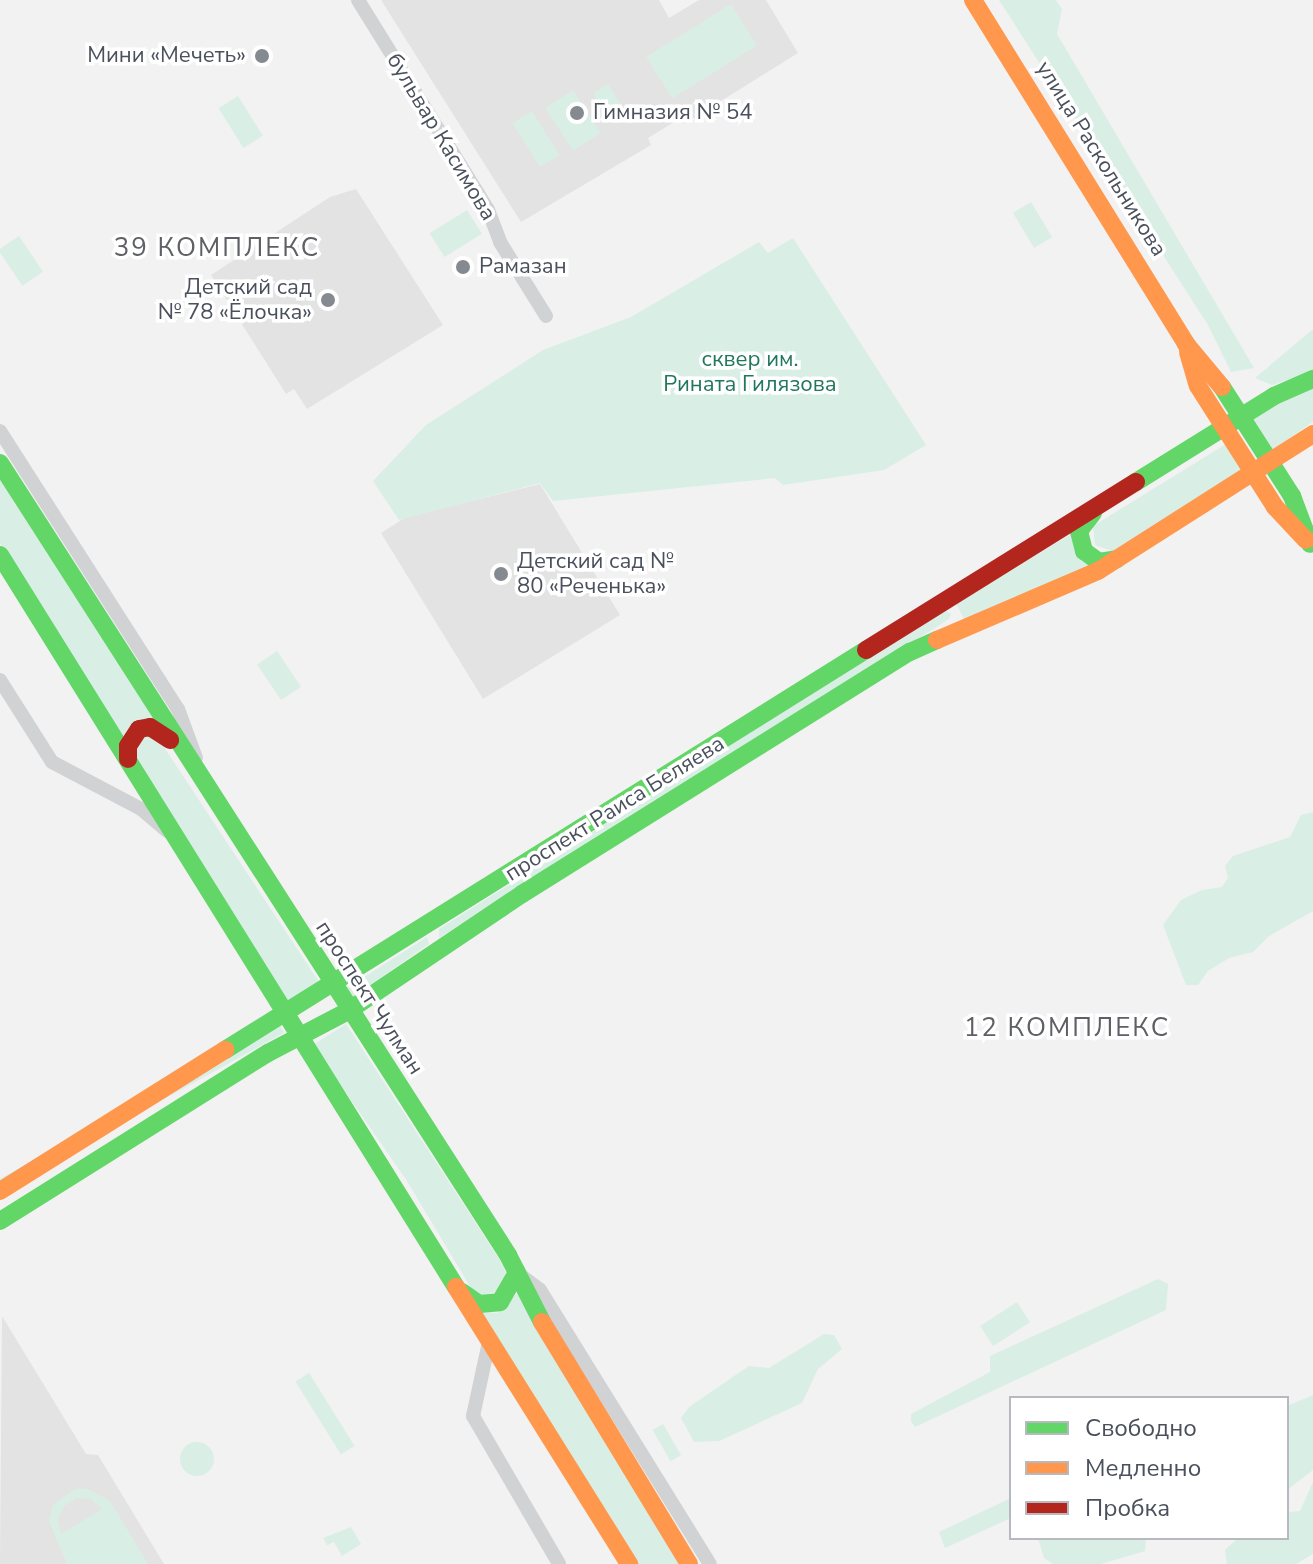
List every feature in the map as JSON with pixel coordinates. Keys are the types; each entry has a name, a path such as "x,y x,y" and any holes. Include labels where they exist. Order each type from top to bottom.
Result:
{"street":[{"name":"бульвар Касимова","path":"358,0 488,210 500,242 546,316"},
{"name":"улица Раскольникова","path":"973,0 1186,344 1242,417 1275,507 1311,546"},
{"name":"улица Раскольникова","path":"1186,344 1198,386 1226,428 1262,468"},
{"name":"проспект Раиса Беляева","path":"0,1191 1242,417 1313,379"},
{"path":"0,431 178,709 208,792"},
{"name":"проспект Раиса Беляева","path":"0,1221 268,1053 299,1040 348,1011 653,812 910,652 1122,558 1313,434"},
{"name":"проспект Чулман","path":"0,463 176,745 517,1273 565,1366 689,1564"},
{"path":"1095,510 1079,531 1084,551 1099,562 1122,558"},
{"path":"0,555 283,1015 460,1291 629,1564"},
{"path":"943,604 958,614 953,632"},
{"path":"0,680 52,762 141,809 169,832"},
{"path":"128,759 128,746 139,729 161,731 176,745"},
{"path":"437,919 434,941 450,947"},
{"path":"460,1291 479,1304 500,1302 517,1273 540,1290 710,1564"},
{"path":"489,1342 473,1416 559,1564"}],"shaded area":[{"name":"Гимназия № 54","path":"381,0 659,0 669,18 699,0 766,0 798,53 684,124 679,119 648,138 651,145 521,222"},
{"name":"Детский сад № 78 «Ёлочка»","path":"356,189 443,325 307,409 294,389 286,394 211,275 330,197"},
{"name":"Детский сад № 80 «Реченька»","path":"540,484 620,615 483,699 381,533 406,517"},
{"path":"2,1316 86,1454 98,1455 164,1564 0,1564"}],"green space":[{"path":"999,0 1056,0 1062,9 1057,34 1254,368 1231,372 1208,325"},
{"path":"731,4 757,46 672,99 646,57"},
{"path":"608,84 626,112 611,121 593,94"},
{"path":"573,90 601,133 573,151 545,108"},
{"path":"238,96 263,136 243,148 218,108"},
{"path":"532,111 560,155 540,167 512,123"},
{"path":"1031,202 1052,237 1034,248 1013,213"},
{"path":"467,210 482,234 445,257 430,233"},
{"path":"19,236 43,272 22,286 0,253 0,249"},
{"name":"сквер им. Рината Гилязова","path":"793,238 926,445 884,470 783,485 775,478 553,501 540,483 399,520 373,481 426,425 543,350 631,317 759,242 768,253"},
{"path":"1313,329 1313,372 1272,385 1255,378"},
{"path":"1313,388 1313,422 1269,452 1248,418"},
{"path":"1231,441 1247,469 1115,552 1095,545 1093,526"},
{"path":"0,475 153,718 137,720 123,740 0,543"},
{"path":"1076,531 1096,567 964,619 956,603"},
{"path":"944,610 951,614 949,619 439,938 439,929"},
{"path":"277,651 301,687 281,700 257,664"},
{"path":"145,734 160,741 319,982 288,1001 134,758 135,744"},
{"path":"1313,812 1313,911 1269,936 1253,952 1229,958 1208,971 1198,985 1186,985 1163,925 1181,900 1202,890 1222,887 1228,878 1225,866 1233,856 1290,837 1301,815"},
{"path":"427,937 429,944 353,997 347,988"},
{"path":"279,1024 284,1033 0,1190 0,1179"},
{"path":"346,1024 503,1265 506,1275 501,1290 484,1296 471,1288 407,1181 313,1045"},
{"path":"1158,1279 1168,1284 1166,1310 915,1427 911,1421 911,1414 990,1372 990,1356"},
{"path":"518,1293 680,1564 637,1564 480,1312 497,1313"},
{"path":"1017,1302 1030,1322 993,1346 980,1326"},
{"path":"824,1334 834,1335 842,1349 818,1369 802,1403 719,1441 694,1442 681,1418 689,1407 749,1366 769,1368"},
{"path":"309,1373 355,1446 341,1454 295,1381"},
{"path":"1313,1395 1313,1470 1289,1488 1289,1405"},
{"path":"663,1424 681,1455 671,1461 653,1430"},
{"path":"197,1442 209,1447 214,1459 209,1471 197,1476 185,1471 180,1459 185,1447"},
{"path":"1313,1482 1313,1554 1296,1564 1227,1564 1225,1550 1236,1540 1289,1540 1289,1512 1300,1511"},
{"path":"75,1489 88,1489 110,1501 148,1564 67,1564 49,1521 53,1505","holes":["76,1498 91,1499 102,1509 61,1534 58,1519 64,1506"]},
{"path":"1009,1499 1009,1519 945,1548 939,1532"},
{"path":"351,1527 361,1544 342,1556 334,1542 327,1545 323,1538"},
{"path":"1039,1540 1146,1540 1145,1551 1101,1564 1053,1564 1044,1558"}],"traffic: fast":[{"path":"1136,482 1274,396 1313,379"},
{"path":"1222,387 1292,496 1310,544"},
{"path":"0,463 508,1255 542,1322"},
{"path":"1093,513 1079,531 1084,551 1099,562 1117,559"},
{"path":"0,555 456,1287"},
{"path":"0,1221 268,1053 348,1011 522,894 910,652 937,640"},
{"path":"225,1050 866,650"},
{"path":"462,1292 479,1304 500,1302 517,1273"}],"traffic: slow":[{"path":"973,0 1186,344 1222,387"},
{"path":"1188,352 1198,386 1275,507 1306,540"},
{"path":"937,640 1098,571 1313,434"},
{"path":"0,1191 225,1050"},
{"path":"456,1287 629,1564"},
{"path":"542,1322 689,1564"}],"traffic: jam":[{"path":"866,650 1136,482"},
{"path":"128,759 128,746 139,729 150,727 170,740"}],"place":[{"name":"Мини «Мечеть»","path":"262,56"},
{"name":"Гимназия № 54","path":"577,113"},
{"name":"Рамазан","path":"463,267"},
{"name":"Детский сад № 78 «Ёлочка»","path":"328,300"},
{"name":"Детский сад № 80 «Реченька»","path":"501,574"}],"district":[{"name":"39 КОМПЛЕКС","path":"217,248"},
{"name":"12 КОМПЛЕКС","path":"1067,1028"}]}
